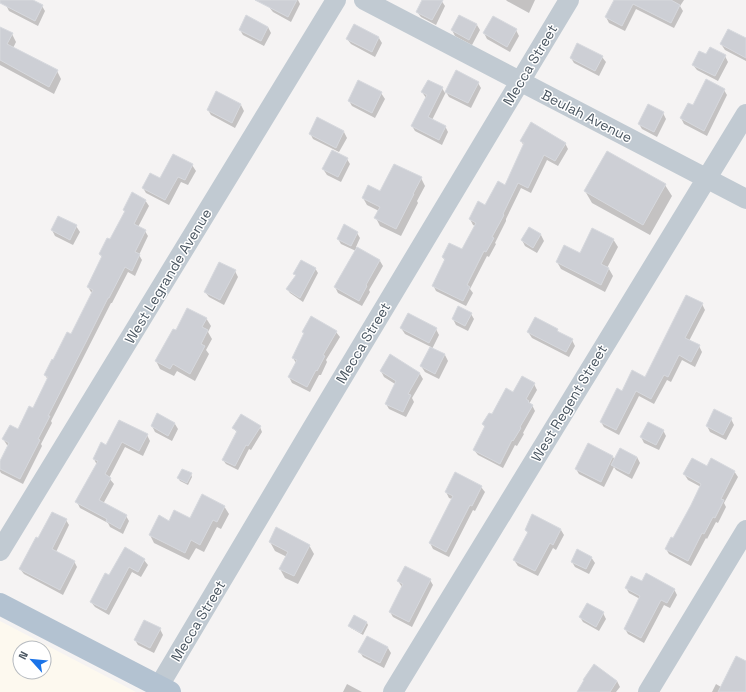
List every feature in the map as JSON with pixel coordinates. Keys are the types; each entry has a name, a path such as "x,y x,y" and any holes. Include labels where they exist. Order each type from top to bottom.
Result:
{"main road":[{"path":"0,604 165,689"}],"street":[{"name":"West Legrande Avenue","path":"0,551 336,0"},
{"name":"Beulah Avenue","path":"364,0 746,199"},
{"name":"Mecca Street","path":"165,689 315,423 569,0"},
{"name":"West Regent Street","path":"393,692 746,114"},
{"path":"648,692 746,530"}],"shaded area":[{"path":"0,621 36,640 12,640 12,680 52,680 52,648 136,692 0,692"}],"building":[{"path":"0,0 33,0 43,5 35,21 0,3"},
{"path":"255,0 297,0 288,17"},
{"path":"422,0 443,0 432,20 416,12"},
{"path":"614,0 671,0 680,5 671,23 633,4 622,26 605,17"},
{"path":"246,15 268,27 261,41 239,30"},
{"path":"459,15 477,24 469,40 451,30"},
{"path":"493,16 517,29 507,47 483,33"},
{"path":"354,24 379,37 372,52 346,39"},
{"path":"0,27 13,33 7,44 58,70 49,87 0,60"},
{"path":"728,29 746,38 746,58 720,44"},
{"path":"577,43 603,56 595,71 570,58"},
{"path":"710,47 726,55 715,76 692,65 699,51 706,54"},
{"path":"456,70 479,82 468,103 445,92"},
{"path":"706,79 725,89 704,131 680,118 688,103 693,105"},
{"path":"358,80 382,92 372,113 348,101"},
{"path":"428,80 443,87 428,117 446,126 439,140 411,126 427,95 421,92"},
{"path":"216,91 241,104 232,123 207,110"},
{"path":"648,104 664,112 654,132 638,124"},
{"path":"317,117 344,131 336,148 309,134"},
{"path":"531,122 566,143 555,161 544,155 528,188 518,183 503,214 504,215 492,237 494,238 486,252 484,251 467,285 470,287 463,301 432,286 445,259 442,257 449,243 462,249 476,223 469,219 478,201 485,205 498,181 505,185 524,143 520,141"},
{"path":"332,150 348,158 338,177 322,169"},
{"path":"607,151 666,184 643,225 584,191"},
{"path":"173,154 193,164 185,180 178,177 165,200 142,188 150,173 160,178"},
{"path":"394,164 422,177 396,229 374,218 380,207 362,198 368,185 380,191"},
{"path":"132,192 146,200 134,224 146,230 135,252 140,254 132,271 125,267 108,298 48,416 50,416 38,439 40,440 20,479 0,469 0,461 9,443 2,439 10,425 18,429 29,406 33,408 48,377 44,375 52,359 53,360 67,332 71,334 93,290 87,287 102,256 99,254 107,238 110,239 125,211 123,210"},
{"path":"58,216 77,225 70,240 51,230"},
{"path":"344,224 358,232 351,246 337,239"},
{"path":"529,227 541,234 533,248 521,240"},
{"path":"592,228 614,239 601,264 609,268 601,285 556,262 564,245 580,253"},
{"path":"357,247 380,260 359,301 334,287"},
{"path":"301,260 316,268 300,298 286,289 296,275 293,274"},
{"path":"219,262 236,270 220,300 204,292"},
{"path":"686,295 703,303 685,338 700,345 691,362 679,355 668,377 664,375 651,399 636,391 616,430 600,422 617,388 622,391 632,370 645,377"},
{"path":"458,306 472,313 465,326 452,319"},
{"path":"187,308 207,318 202,327 208,330 201,344 205,346 190,374 173,364 170,369 155,361 173,329 176,330"},
{"path":"408,313 437,328 429,343 400,328"},
{"path":"311,316 337,331 323,355 325,356 317,371 316,370 307,387 288,377 297,360 292,358 304,333 302,332"},
{"path":"535,317 573,339 566,352 527,332"},
{"path":"430,347 445,354 435,374 420,366"},
{"path":"390,354 420,373 408,394 411,395 403,412 385,404 396,381 380,371"},
{"path":"522,376 535,383 526,399 533,405 520,427 521,428 513,441 512,440 500,464 473,450 485,426 482,424 489,413 492,414 506,388 513,392"},
{"path":"714,409 732,418 723,435 706,426"},
{"path":"157,413 175,423 168,436 151,426"},
{"path":"241,414 261,426 248,446 246,445 235,466 222,460 237,431 232,428"},
{"path":"119,420 148,434 139,451 122,442 105,474 111,478 99,500 127,515 120,529 106,521 107,519 75,502 98,461 93,459 101,442 106,445"},
{"path":"648,422 664,430 656,445 640,437"},
{"path":"588,443 613,456 601,482 575,469"},
{"path":"620,448 637,457 629,474 611,465"},
{"path":"692,458 707,466 711,458 735,471 721,499 724,500 715,518 713,517 704,534 702,533 688,561 665,549 671,537 673,538 701,484 683,474"},
{"path":"182,469 192,473 187,483 177,478"},
{"path":"455,472 482,486 472,506 470,505 446,552 429,543 453,496 445,492"},
{"path":"202,494 225,506 217,522 213,520 200,545 191,540 185,553 149,535 159,515 169,521 174,510 190,518"},
{"path":"52,512 67,519 52,549 75,561 60,590 19,569 36,537 38,538"},
{"path":"532,514 561,529 553,545 550,543 535,571 513,560 528,532 525,530"},
{"path":"276,527 310,545 294,576 279,569 288,552 269,542"},
{"path":"125,547 145,559 138,572 129,567 106,610 90,602 105,573 109,575"},
{"path":"577,549 592,557 586,569 571,562"},
{"path":"405,566 431,579 409,622 389,612 403,584 397,581"},
{"path":"646,573 675,589 667,603 661,600 641,638 624,629 640,596 625,588 631,576 642,581"},
{"path":"587,603 604,612 596,627 579,617"},
{"path":"354,615 367,622 361,633 348,626"},
{"path":"144,620 161,628 150,648 134,640"},
{"path":"367,636 388,647 380,663 358,652"},
{"path":"736,656 746,661 746,692 718,692"},
{"path":"594,664 617,681 610,692 577,692 583,680"}]}
